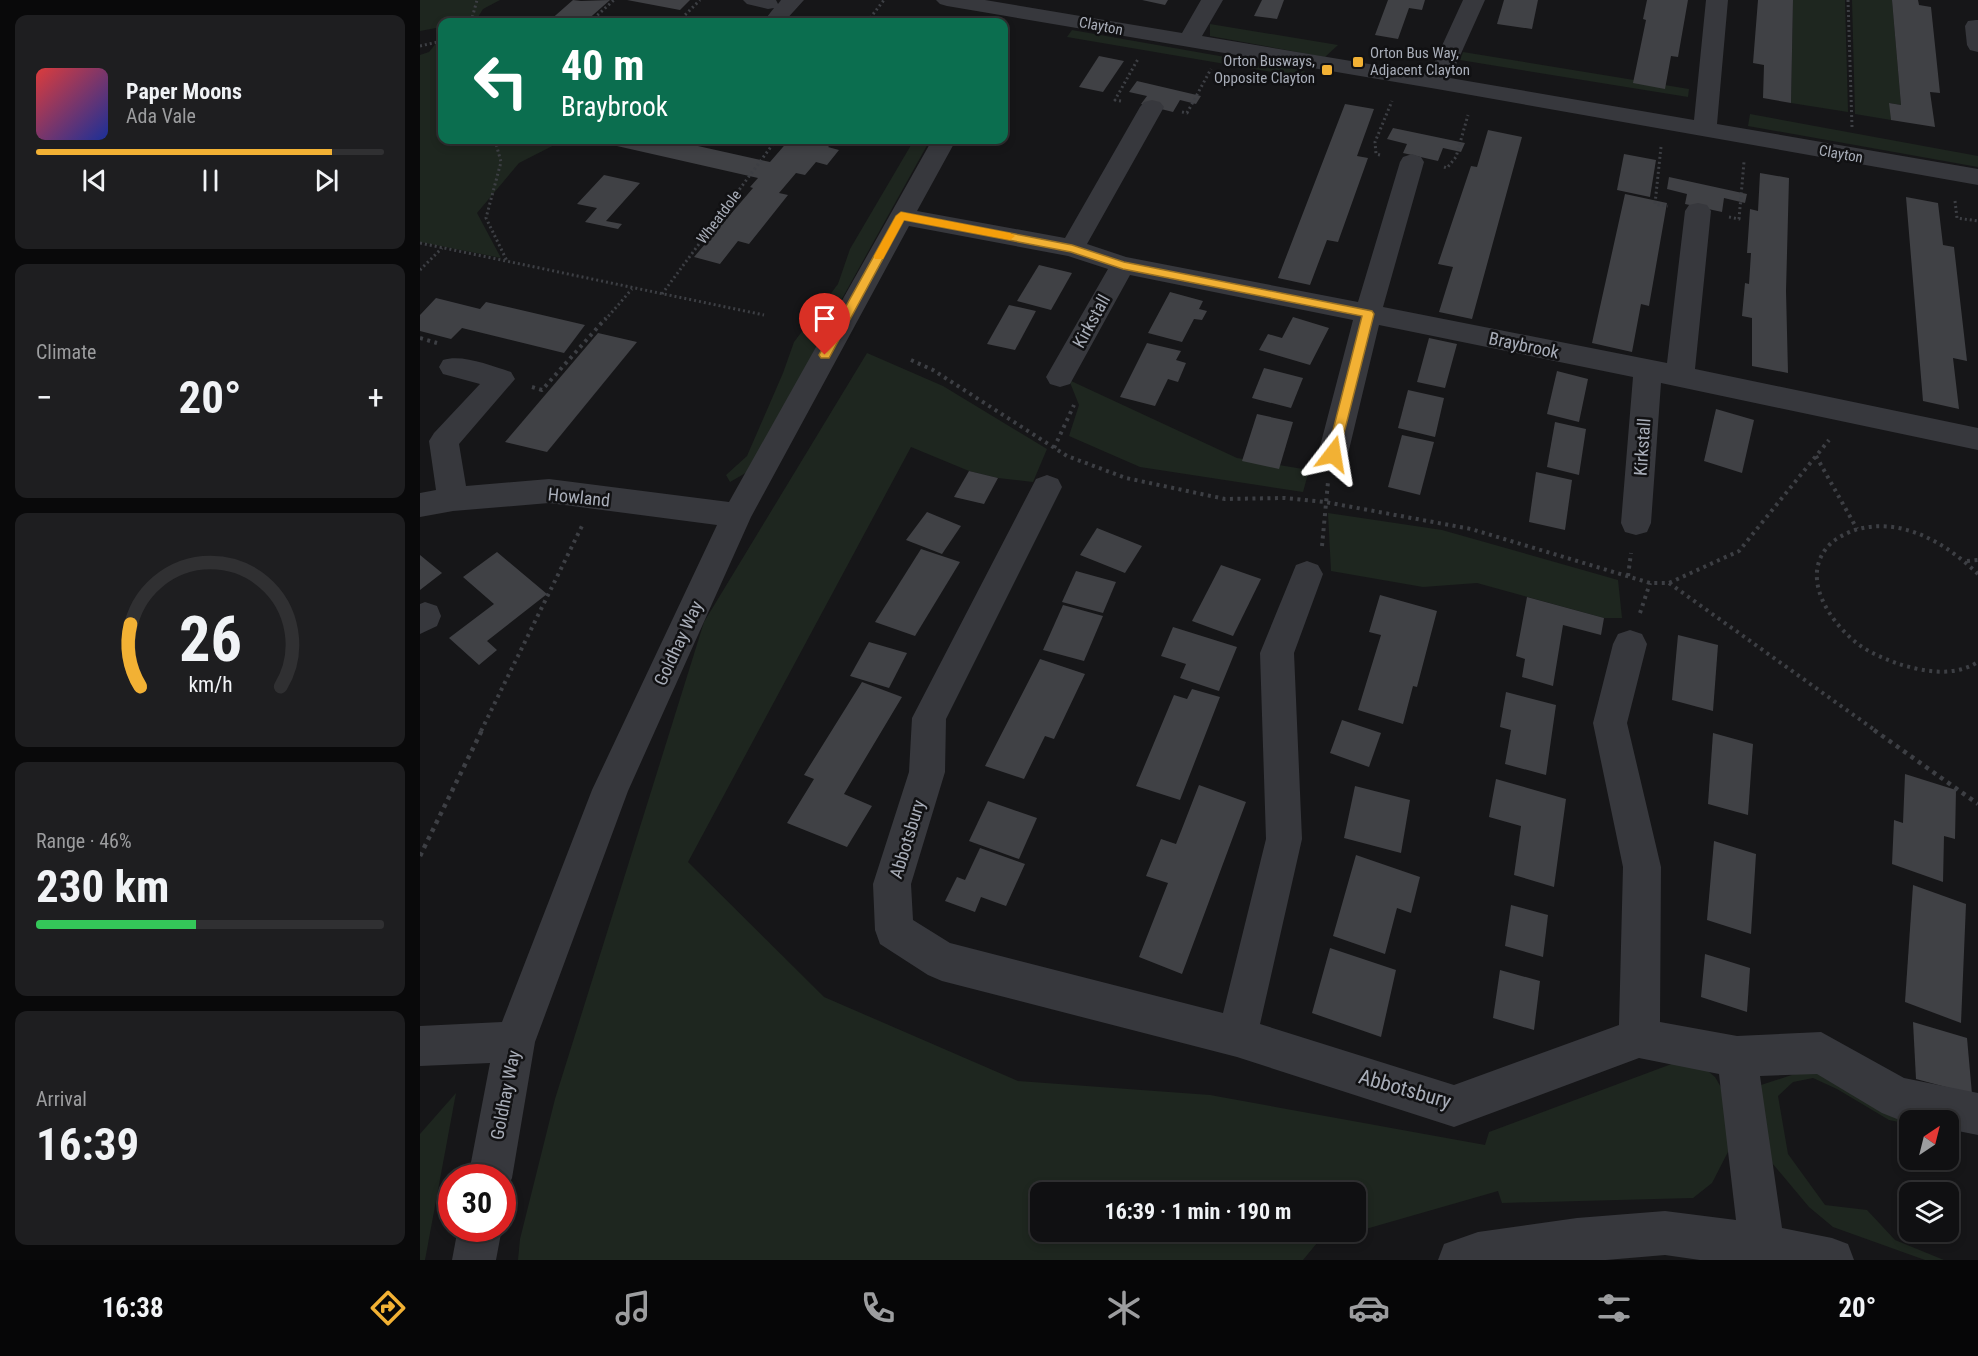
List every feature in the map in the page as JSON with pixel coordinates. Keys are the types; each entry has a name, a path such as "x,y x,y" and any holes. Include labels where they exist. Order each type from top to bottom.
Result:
{"street":[{"name":"Clayton","path":"947,0 1019,6 1188,42 1437,82 1978,177"},
{"path":"1188,42 1212,0"},
{"path":"1437,82 1474,0"},
{"path":"1705,130 1717,0"},
{"path":"1008,27 1019,6"},
{"path":"1072,248 1152,107"},
{"name":"Goldhay Way","path":"493,1164 515,1042 610,790 737,515 942,144"},
{"path":"1333,454 1368,314 1412,162"},
{"path":"1680,376 1698,211"},
{"name":"Braybrook","path":"901,216 1072,248 1123,265 1680,376 1978,439"},
{"name":"Kirkstall","path":"1060,377 1123,265"},
{"path":"453,367 501,380 444,441 453,499"},
{"name":"Kirkstall","path":"1636,523 1648,370"},
{"name":"Abbotsbury","path":"1047,487 928,718 927,772 892,884 894,930 942,961 1237,1037 1454,1107 1639,1038"},
{"name":"Howland","path":"420,505 453,499 549,491 737,515"},
{"path":"1237,1037 1284,839 1277,653 1307,574"},
{"path":"1630,644 1610,723 1642,867 1639,1038 1737,1057 1821,1053 1897,1098 1978,1114"},
{"path":"420,1046 515,1042"},
{"path":"1737,1057 1762,1246"},
{"path":"1460,1260 1478,1254 1577,1240 1665,1233 1762,1246 1833,1260"},
{"path":"474,1260 477,1242"}],"path":[{"path":"472,18 477,0"},
{"path":"594,18 614,0"},
{"path":"682,18 700,0"},
{"path":"870,18 884,0"},
{"path":"1848,0 1852,131"},
{"path":"420,46 438,42"},
{"path":"1115,100 1141,54"},
{"path":"1187,113 1213,66"},
{"path":"1376,154 1375,142 1393,97"},
{"path":"1447,168 1456,157 1470,111"},
{"path":"496,144 501,162 486,218 508,261"},
{"name":"Wheatdole","path":"662,294 773,144"},
{"path":"1655,204 1661,144"},
{"path":"1739,219 1745,158"},
{"path":"1956,218 1978,221"},
{"path":"420,243 764,315"},
{"path":"420,270 443,248"},
{"path":"501,380 543,390 633,288"},
{"path":"911,360 933,370 1067,456 1126,478 1225,499 1285,498 1325,502 1471,529 1650,583 1669,583 1739,551 1832,436"},
{"path":"1054,448 1075,407 1060,377"},
{"path":"1307,574 1319,573 1325,502 1333,454"},
{"path":"1816,456 1857,529"},
{"path":"420,856 595,498"},
{"path":"1978,574 1966,561 1941,543 1912,531 1883,526 1857,529 1836,538 1822,554 1817,574 1821,598 1836,622 1858,644 1887,660 1918,670 1949,672 1978,662"},
{"path":"1966,561 1978,560"},
{"path":"1669,583 1978,804"}],"shaded area":[{"path":"420,0 500,0 483,9 477,18 438,18 438,30 436,28 420,31"},
{"path":"1793,0 1845,0 1848,112 1791,103"},
{"path":"1852,0 1892,0 1901,105 1890,103 1891,120 1855,114"},
{"path":"1210,24 1338,45 1325,57 1210,36"},
{"path":"1072,30 1305,71 1302,77 1067,37"},
{"path":"438,41 438,144 556,144 519,163 477,213 501,258 420,242 420,55 429,52"},
{"path":"1463,52 1689,89 1688,97 1460,60"},
{"path":"1750,114 1978,156 1978,167 1748,126"},
{"path":"912,144 928,144 823,333 759,460 749,471 730,482 726,475 747,456 794,342 838,284 850,249"},
{"path":"867,353 943,386 1047,449 1033,482 998,478 969,471 911,447 688,862 824,997 1018,1081 1210,1095 1485,1145 1489,1132 1685,1059 1697,1062 1715,1077 1726,1096 1730,1148 1712,1183 1693,1198 1502,1203 1498,1191 1366,1229 1366,1182 1030,1182 1030,1242 1320,1242 1303,1260 518,1260 520,1239 555,1099 704,622"},
{"path":"1069,380 1237,458 1309,470 1303,492 1140,467 1069,436 1079,405"},
{"path":"1328,513 1442,530 1618,580 1622,618 1604,618 1477,583 1423,587 1331,571"},
{"path":"1819,1072 1899,1114 1899,1122 1889,1120 1837,1089 1813,1078 1793,1082 1778,1096 1788,1154 1825,1205 1867,1210 1895,1240 1944,1260 1925,1260 1833,1227 1809,1207 1767,1157 1761,1085 1798,1073"},
{"path":"456,1093 443,1164 438,1164 438,1190 425,1260 420,1260 420,1134"}],"building":[{"path":"573,0 610,0 590,18 553,18"},
{"path":"627,0 690,0 680,10"},
{"path":"1142,0 1168,0 1165,5"},
{"path":"1262,0 1284,0 1277,19 1254,16"},
{"path":"1388,0 1425,0 1422,10 1409,8 1398,39 1375,35"},
{"path":"1504,0 1538,0 1532,29 1497,24"},
{"path":"1647,0 1688,0 1678,57 1671,56 1665,89 1633,83 1646,20 1643,19"},
{"path":"1758,0 1793,0 1791,103 1763,98 1764,65 1753,63"},
{"path":"1892,0 1918,0 1919,5 1931,7 1940,93 1930,92 1935,127 1891,120 1889,103 1901,105"},
{"path":"1099,56 1124,61 1103,92 1079,87"},
{"path":"1137,81 1201,96 1196,104 1180,100 1173,112 1141,104 1147,96 1129,92"},
{"path":"1345,104 1374,109 1357,156 1368,158 1338,242 1327,240 1310,285 1278,278"},
{"path":"1393,128 1465,143 1461,152 1443,148 1438,161 1403,153 1407,144 1387,139"},
{"path":"1488,130 1522,137 1472,319 1439,312 1453,267 1438,264 1471,166 1477,167"},
{"path":"620,144 689,144 770,162 786,144 831,144 828,147 839,150 827,165 816,162 805,175 796,173 779,193 788,195 749,244 738,241 720,264 694,257 753,188 750,187 758,178 617,146"},
{"path":"1624,154 1656,160 1650,197 1617,190"},
{"path":"1760,173 1789,178 1786,291 1788,373 1752,366 1752,318 1742,316 1745,283 1749,284 1751,253 1747,253 1750,209 1758,211"},
{"path":"604,175 640,183 606,221 622,224 618,229 585,222 597,208 577,204"},
{"path":"1669,177 1747,194 1745,203 1724,198 1722,212 1685,204 1687,194 1667,189"},
{"path":"1625,194 1667,203 1649,306 1641,304 1632,352 1592,343"},
{"path":"1906,197 1938,203 1943,245 1954,247 1967,361 1953,358 1959,409 1923,401"},
{"path":"1039,265 1072,273 1051,310 1017,301"},
{"path":"1170,292 1203,301 1199,309 1207,311 1202,320 1194,319 1182,342 1148,333"},
{"path":"436,298 480,309 486,302 585,325 564,353 462,328 451,339 420,331 420,315"},
{"path":"1009,305 1036,311 1015,350 987,344"},
{"path":"1293,317 1329,328 1310,365 1259,350 1268,334 1282,338"},
{"path":"598,333 637,342 547,452 505,442"},
{"path":"1429,338 1457,344 1445,388 1417,382"},
{"path":"1147,343 1181,351 1176,360 1186,363 1178,382 1168,379 1155,406 1120,397"},
{"path":"1264,368 1303,378 1291,408 1252,398"},
{"path":"1557,371 1588,379 1579,422 1547,414"},
{"path":"1408,390 1444,398 1435,437 1398,428"},
{"path":"1716,409 1754,420 1742,473 1704,461"},
{"path":"1257,414 1293,422 1279,469 1242,461"},
{"path":"1555,422 1586,429 1579,475 1547,467"},
{"path":"1402,435 1434,442 1420,495 1388,487"},
{"path":"969,471 998,478 984,504 954,497"},
{"path":"1536,472 1572,480 1565,530 1529,522"},
{"path":"927,512 961,526 942,554 906,540"},
{"path":"1097,528 1142,546 1125,573 1080,555"},
{"path":"921,549 960,562 915,636 875,622"},
{"path":"497,552 547,594 487,641 497,650 479,665 449,638 494,604 463,577"},
{"path":"420,555 442,573 420,590"},
{"path":"1221,565 1261,579 1233,636 1192,621"},
{"path":"1076,571 1116,582 1103,613 1062,602"},
{"path":"1380,595 1437,611 1417,687 1413,686 1403,724 1358,710 1381,635 1369,632"},
{"path":"1527,597 1604,618 1601,635 1563,625 1553,686 1522,677 1525,659 1516,656"},
{"path":"1063,605 1103,616 1084,661 1043,650"},
{"path":"1173,627 1237,647 1219,691 1180,678 1186,664 1161,656"},
{"path":"1678,635 1718,645 1713,711 1672,700"},
{"path":"869,642 907,653 889,688 850,676"},
{"path":"1040,659 1085,674 1054,739 1045,736 1024,779 985,766"},
{"path":"862,682 902,697 844,794 872,806 847,847 787,823 814,779 804,775"},
{"path":"1192,689 1220,697 1180,800 1136,786 1174,695 1187,699"},
{"path":"1506,692 1556,705 1546,775 1505,764 1511,730 1500,727"},
{"path":"1342,720 1381,733 1369,767 1330,753"},
{"path":"1713,733 1753,744 1748,815 1708,804"},
{"path":"1905,774 1956,790 1955,839 1944,836 1943,882 1892,864 1894,820 1903,823"},
{"path":"1496,779 1566,799 1554,887 1514,875 1521,826 1489,817"},
{"path":"1199,785 1246,802 1182,974 1139,957 1168,883 1146,876 1161,839 1176,844"},
{"path":"1355,786 1410,800 1401,853 1344,838"},
{"path":"988,801 1037,818 1019,859 969,841"},
{"path":"1714,841 1756,854 1751,934 1707,920"},
{"path":"980,848 1025,864 1006,906 981,897 975,912 945,901 957,877 965,880"},
{"path":"1356,855 1420,877 1411,913 1397,908 1385,954 1333,936"},
{"path":"1913,885 1966,904 1961,1023 1905,1002"},
{"path":"1511,905 1548,915 1543,957 1505,946"},
{"path":"1330,948 1396,970 1381,1037 1312,1013"},
{"path":"1705,954 1750,968 1747,1012 1701,997"},
{"path":"1500,970 1540,981 1534,1030 1493,1018"},
{"path":"1913,1022 1967,1038 1972,1094 1916,1079"}],"slow traffic":[{"path":"879,256 901,216 1010,236"}],"place":[{"name":"Orton Bus Way, Adjacent Clayton","path":"1358,62"},
{"name":"Orton Busways, Opposite Clayton","path":"1327,70"}],"route":[{"path":"825,355 901,216 1072,248 1123,265 1368,314 1333,454"}]}
